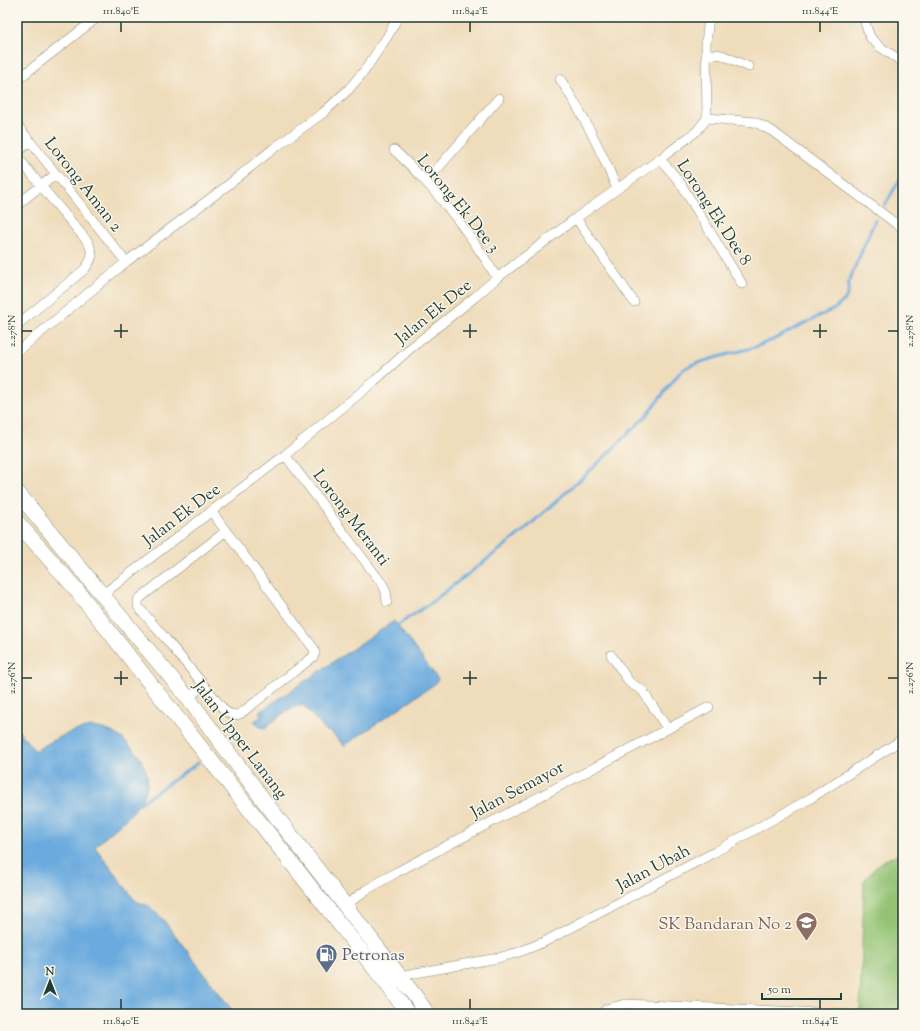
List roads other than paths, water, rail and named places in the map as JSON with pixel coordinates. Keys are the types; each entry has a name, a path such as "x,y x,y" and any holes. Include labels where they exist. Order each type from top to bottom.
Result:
{"main road":[{"name":"Jalan Upper Lanang","path":"17,492 188,698 262,798 427,1014"},
{"name":"Jalan Upper Lanang","path":"17,522 75,588 394,993 408,1014"}],"street":[{"path":"17,80 98,17"},
{"path":"17,352 126,262 273,149 323,113 348,90 365,70 376,55 398,17"},
{"path":"710,17 706,44 707,118 755,122 772,131 903,229"},
{"path":"868,17 865,23 870,37 880,47 903,62"},
{"path":"706,53 722,55 749,67"},
{"path":"560,79 605,158 617,189"},
{"path":"426,182 499,98"},
{"name":"Jalan Ek Dee","path":"102,595 284,455 371,384 412,347 475,298 497,278 576,218 697,131 707,118"},
{"name":"Lorong Aman 2","path":"17,125 126,262"},
{"path":"17,152 30,141"},
{"name":"Lorong Ek Dee 3","path":"394,150 426,182 468,234 483,254 497,278"},
{"path":"17,156 88,242 92,252 91,260 85,270 17,325"},
{"name":"Lorong Ek Dee 8","path":"660,159 679,181 742,284"},
{"path":"17,206 56,174"},
{"path":"70,221 84,210"},
{"path":"576,218 634,302"},
{"name":"Lorong Meranti","path":"284,455 383,585 386,592 387,602"},
{"path":"211,511 226,531 314,649 315,653 313,657 240,714 236,715 231,715 225,711 138,606 138,600 226,531"},
{"path":"611,655 630,683 642,690 667,728"},
{"path":"188,698 203,686"},
{"name":"Jalan Semayor","path":"345,906 366,890 397,872 709,707"},
{"name":"Jalan Ubah","path":"399,976 498,958 544,942 715,852 811,798 903,739"},
{"path":"605,1012 625,1004 844,1014"}],"water":[{"path":"394,621 438,679 436,683 344,746 332,733 325,730 303,705 289,709 265,728 260,727 254,721 261,717 259,712"},
{"path":"91,727 110,731 124,740 139,756 147,777 146,789 134,811 95,847 134,899 149,906 162,918 235,1014 17,1014 17,729 35,751 62,736"}],"waterway":[{"path":"885,205 903,174"},
{"path":"398,625 429,604 522,532 593,468 646,416 681,371 691,365 755,347 775,339 834,309 844,301 848,294 849,281 875,220"},
{"path":"137,805 198,763"}],"place":[{"name":"SK Bandaran No 2","path":"807,942"},
{"name":"Petronas","path":"326,974"}]}
